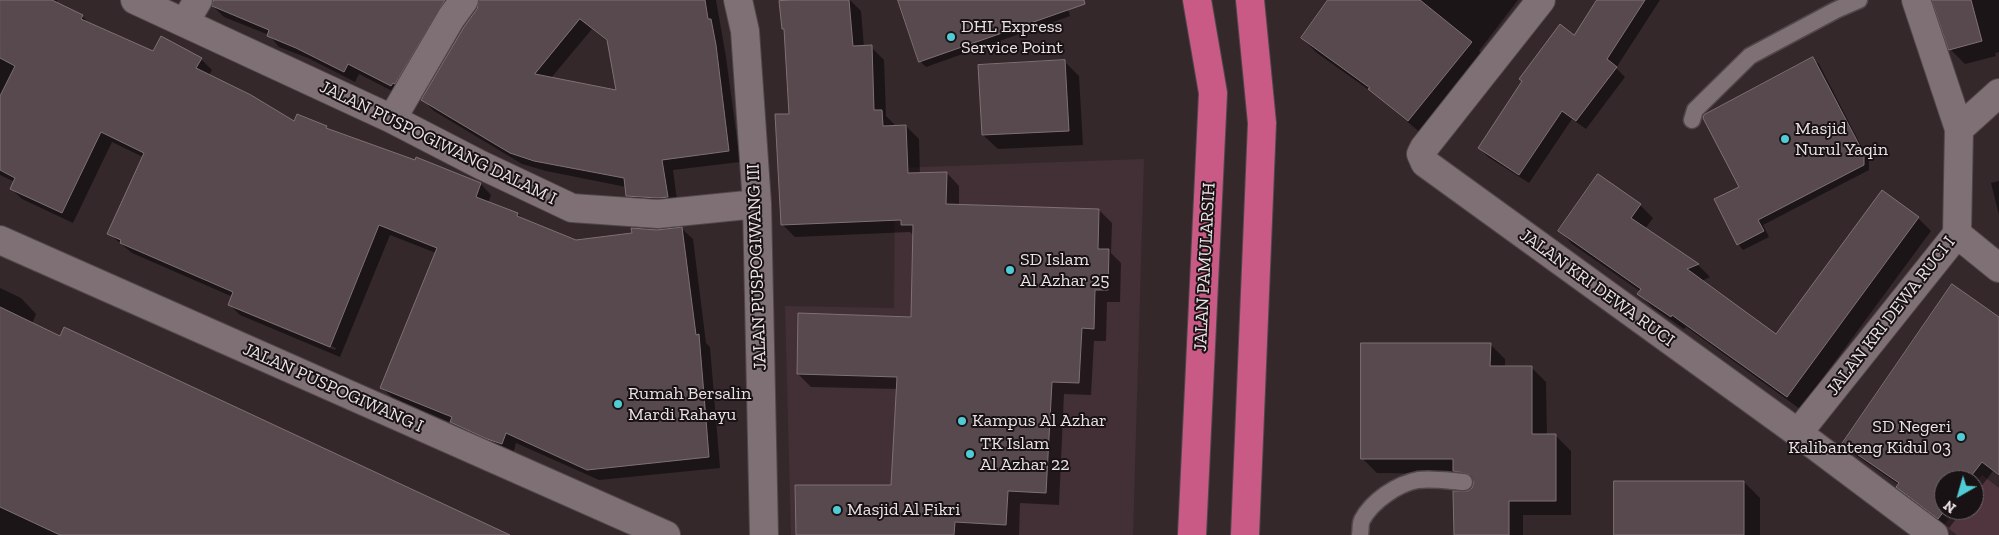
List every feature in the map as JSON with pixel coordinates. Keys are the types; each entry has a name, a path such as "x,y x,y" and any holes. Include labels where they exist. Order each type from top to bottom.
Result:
{"highway":[{"name":"JALAN PAMULARSIH","path":"1192,535 1213,93 1196,0"},
{"path":"1246,535 1262,123 1250,0"}],"street":[{"name":"JALAN PUSPOGIWANG DALAM I","path":"135,0 192,11 392,119 481,165 572,208 658,214 757,204"},
{"path":"392,119 451,18 464,0"},
{"name":"JALAN PUSPOGIWANG III","path":"738,0 745,31 757,204 764,535"},
{"name":"JALAN KRI DEWA RUCI","path":"1541,0 1424,148 1421,154 1424,163 1798,433 1934,535"},
{"name":"JALAN KRI DEWA RUCI I","path":"1798,433 1957,234 1959,129 1916,0"},
{"path":"1959,129 1999,93"},
{"path":"1957,234 1999,268"},
{"name":"JALAN PUSPOGIWANG I","path":"0,240 666,535"}],"lane":[{"path":"1692,120 1695,110 1750,56 1836,10 1859,0"},
{"path":"1360,535 1361,522 1370,508 1384,496 1418,480 1464,482"}],"shaded area":[{"name":"Kampus Al Azhar","path":"1144,159 1133,535 791,535 785,306 894,308 895,168"},
{"path":"1984,477 1999,488 1999,535 1957,535 1944,525 1948,520 1984,520"}],"building":[{"path":"0,0 52,0 83,15 81,19 153,51 161,36 202,58 196,68 251,95 294,121 297,114 327,126 326,128 415,160 416,157 481,183 476,197 518,213 517,216 576,240 632,233 631,228 657,230 682,227 696,335 699,334 709,457 587,470 506,433 502,444 487,439 450,422 452,417 380,388 437,248 379,225 330,347 228,305 233,292 120,243 121,240 107,234 144,153 101,132 62,213 10,189 15,178 0,170 0,96 15,66 0,58"},
{"path":"214,0 445,0 395,84 393,83 391,86 348,64 344,72 267,36 269,30 212,6"},
{"path":"479,0 705,0 708,19 711,19 716,45 729,151 662,160 668,197 658,198 626,196 624,178 534,161 510,153 421,100 464,27 477,9","holes":["580,19 607,40 616,90 535,74"]},
{"path":"849,0 853,46 872,45 874,110 882,110 883,126 906,125 908,173 947,172 946,204 1099,209 1098,249 1109,249 1108,290 1095,290 1094,329 1082,328 1079,383 1052,382 1046,493 1008,491 1006,525 955,522 954,535 796,535 795,485 891,485 897,377 797,374 798,313 911,317 913,225 901,225 901,220 781,225 775,114 789,114 784,29 782,29 779,1"},
{"name":"DHL Express Service Point","path":"898,0 1084,0 1085,4 919,62"},
{"path":"1328,0 1420,0 1472,42 1408,121 1368,89 1370,88 1301,38"},
{"path":"1597,0 1645,0 1607,59 1617,67 1576,121 1562,111 1519,175 1478,148 1522,81 1519,79 1560,24 1574,35"},
{"path":"1932,0 1971,0 1982,41 1949,50"},
{"name":"Masjid Nurul Yaqin","path":"1813,57 1864,154 1864,165 1758,220 1764,231 1737,245 1714,199 1739,187 1703,118 1704,115"},
{"path":"1065,60 1069,131 982,135 978,65"},
{"path":"1598,174 1641,204 1631,218 1699,264 1687,269 1776,334 1882,190 1919,217 1787,397 1672,315 1671,317 1637,294 1641,289 1558,231"},
{"path":"1952,284 1999,317 1999,475 1982,462 1976,470 1934,470 1934,516 1896,487 1899,483 1842,444"},
{"path":"0,307 60,336 64,327 510,535 60,535 0,507"},
{"path":"1361,343 1491,343 1490,366 1532,366 1532,434 1556,434 1556,501 1509,501 1509,535 1454,535 1453,491 1468,491 1472,488 1474,482 1469,474 1453,471 1453,459 1361,459"},
{"path":"1614,481 1744,481 1744,535 1614,535"}],"place":[{"name":"DHL Express Service Point","path":"951,37"},
{"name":"Masjid Nurul Yaqin","path":"1785,139"},
{"name":"SD Islam Al Azhar 25","path":"1010,270"},
{"name":"Rumah Bersalin Mardi Rahayu","path":"618,404"},
{"name":"Kampus Al Azhar","path":"962,421"},
{"name":"SD Negeri Kalibanteng Kidul 03","path":"1961,437"},
{"name":"TK Islam Al Azhar 22","path":"970,454"},
{"name":"Masjid Al Fikri","path":"837,510"}]}
